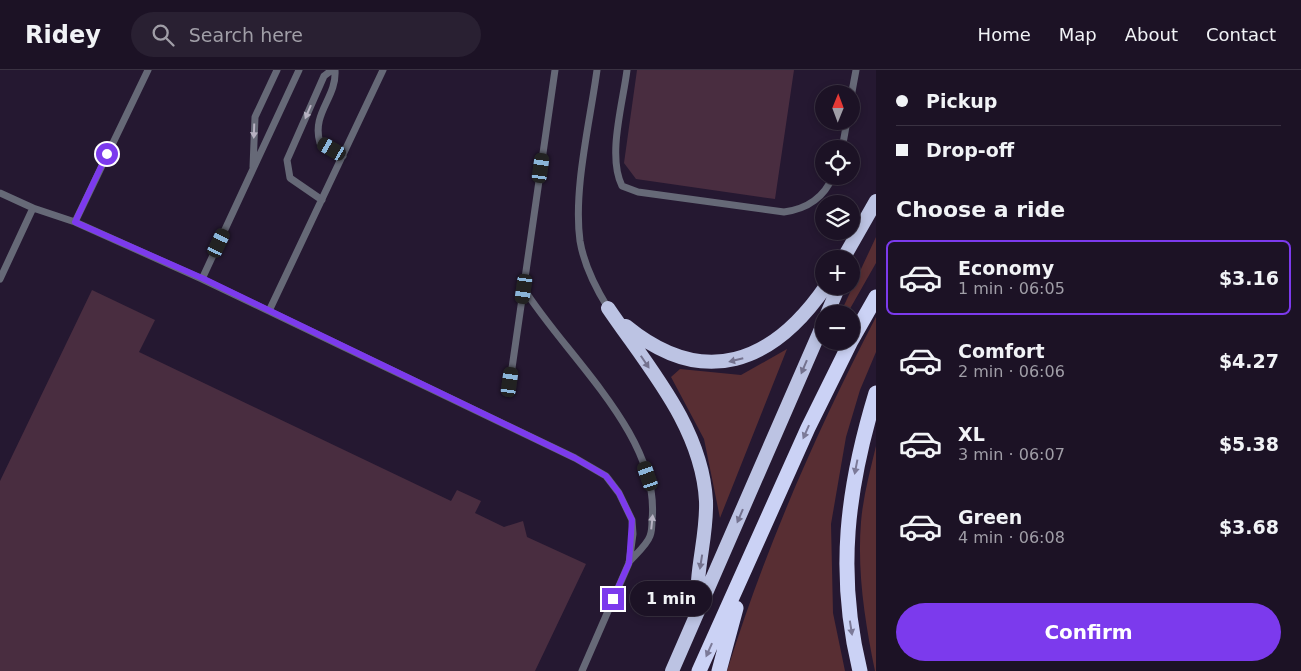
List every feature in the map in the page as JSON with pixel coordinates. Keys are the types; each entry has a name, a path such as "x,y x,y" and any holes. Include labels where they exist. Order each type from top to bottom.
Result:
{"highway":[{"path":"848,250 876,201"},
{"path":"855,250 876,201"},
{"path":"608,308 631,331 664,350 698,361 728,362 756,352 784,334 803,316 819,295"},
{"path":"860,325 876,297"},
{"path":"608,308 673,403 697,453 704,484 706,510 698,581 700,609"},
{"path":"672,671 815,343"},
{"path":"699,671 820,401 846,350"},
{"path":"860,671 848,608 846,547 853,483 876,393"},
{"path":"868,420 876,398"},
{"path":"719,671 750,558"}],"lane":[{"path":"75,222 148,70"},
{"path":"253,171 255,116 277,70"},
{"path":"202,278 299,70"},
{"path":"322,200 290,178 287,160 324,76 333,70 336,82 318,120 317,131 320,143 343,156"},
{"path":"270,311 383,70"},
{"path":"510,382 555,70"},
{"path":"597,70 580,188 579,227 588,269 608,308"},
{"path":"627,70 615,158 616,174 622,186 638,192 784,212 802,210 816,199 826,185"},
{"path":"853,85 856,70"},
{"path":"0,193 33,208 75,222 202,278 575,458 606,476 619,493 632,520 629,563"},
{"path":"0,279 33,208"},
{"path":"524,289 611,405 637,446 653,492 650,536 629,563 582,671"}],"shaded area":[{"path":"876,237 876,263 860,291 860,271"},
{"path":"849,295 858,295 852,305 844,305"},
{"path":"876,317 876,352 860,390 846,437 831,524 833,613 845,671 727,671 775,535 813,446"},
{"path":"787,349 720,518 704,439 671,377 680,369 741,375"},
{"path":"876,446 875,671 863,597 860,541 863,503"}],"building":[{"path":"637,70 794,70 775,199 636,179 624,163"},
{"path":"92,290 155,320 139,352 451,501 457,490 481,501 475,513 504,527 523,521 527,537 586,564 535,671 0,671 0,481"}],"route":[{"path":"107,154 75,222 202,278 575,458 606,476 628,508 632,520 633,534 629,563 613,599"}]}
